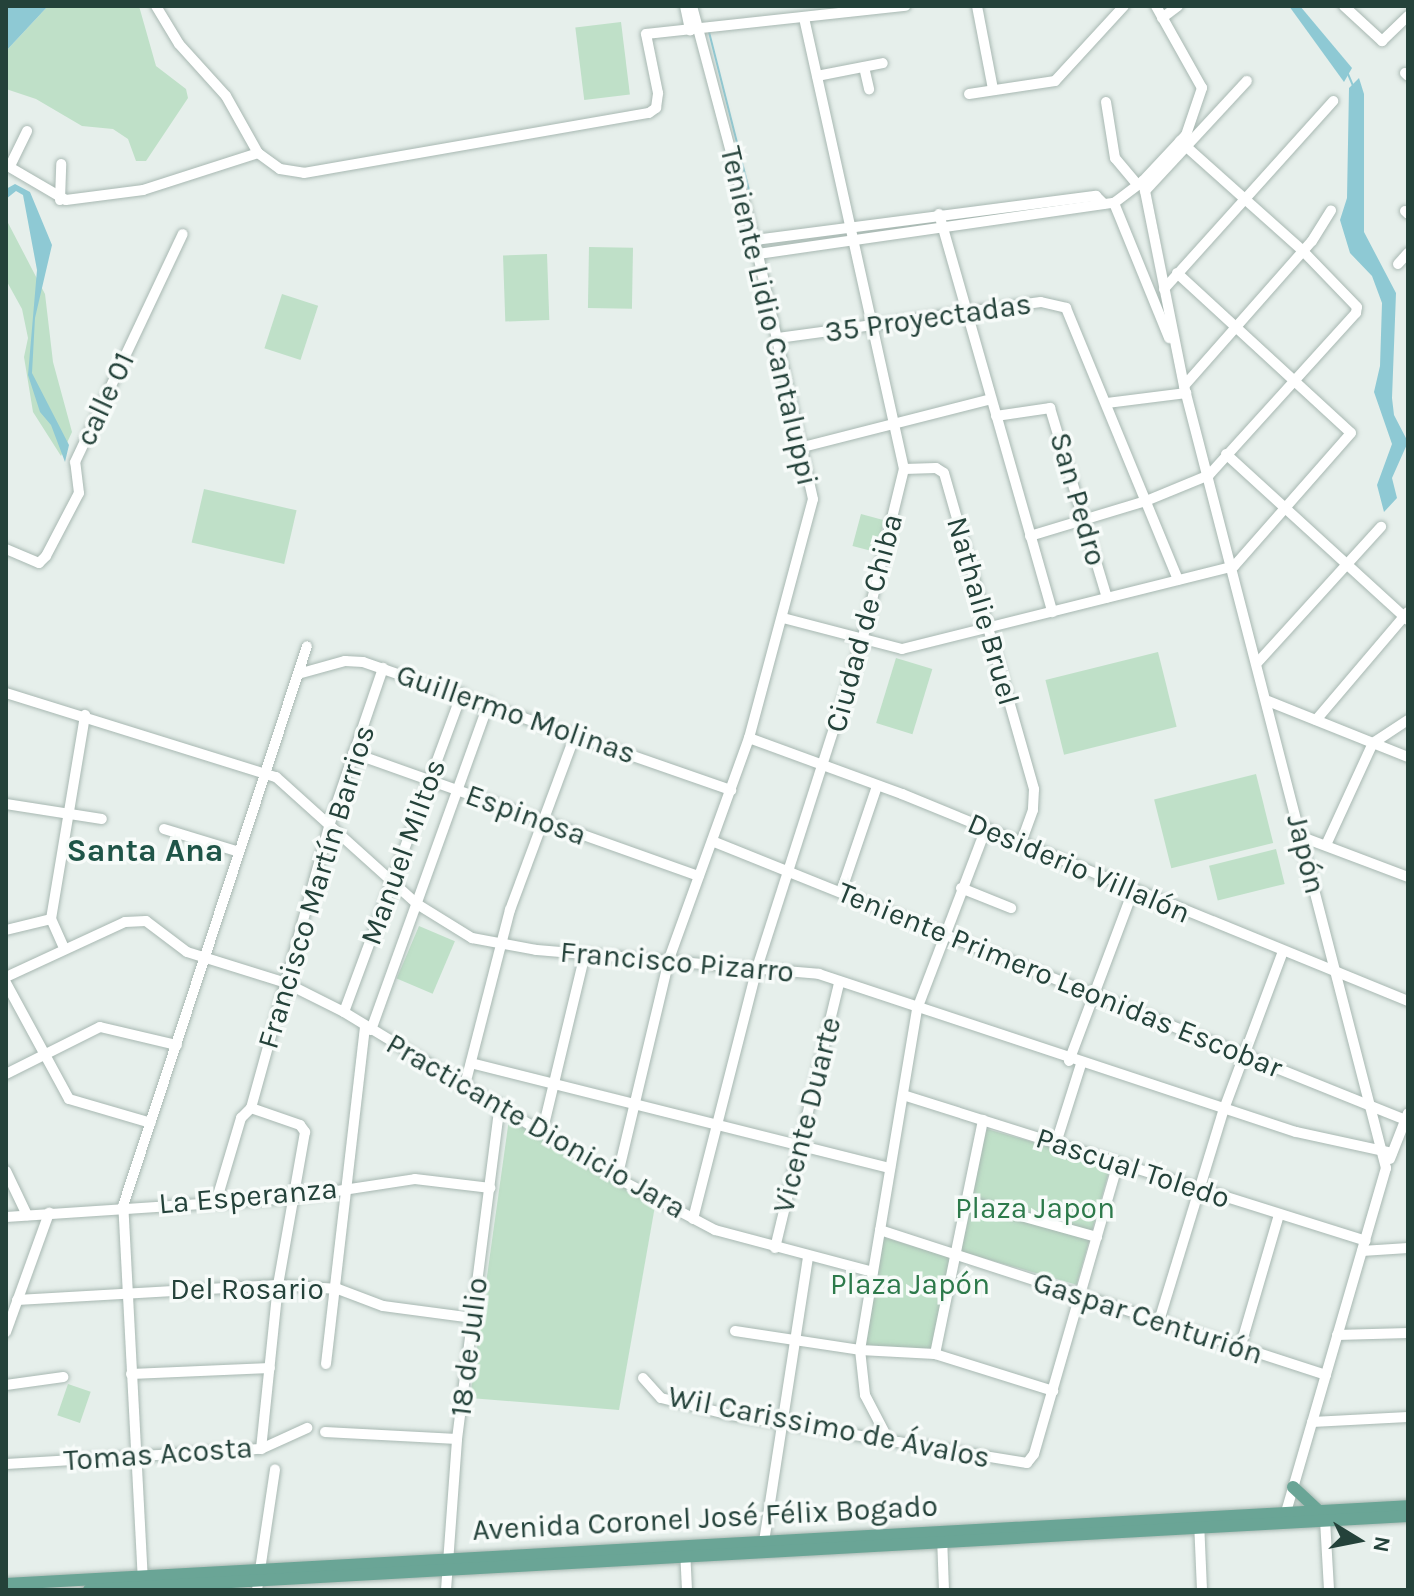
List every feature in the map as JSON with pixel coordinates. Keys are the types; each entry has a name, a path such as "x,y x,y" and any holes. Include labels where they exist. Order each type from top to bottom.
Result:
{"main road":[{"path":"1293,1487 1322,1515"},
{"name":"Avenida Coronel José Félix Bogado","path":"6,1584 257,1581 444,1566 1322,1515 1408,1506"},
{"name":"Avenida Coronel José Félix Bogado","path":"1322,1515 1408,1516"},
{"name":"Avenida Coronel José Félix Bogado","path":"89,1590 143,1581"}],"street":[{"path":"156,6 179,44 226,96 258,153 280,169 312,173 649,113 656,108 658,93 646,34 804,19 830,11 905,6"},
{"path":"685,6 694,30"},
{"name":"Teniente Lidio Cantaluppi","path":"617,1178 669,959 749,738 813,499 755,240 694,30 692,6"},
{"path":"977,6 993,89"},
{"path":"969,94 1055,81 1124,6"},
{"path":"1156,6 1202,83 1184,141"},
{"path":"1162,18 1178,6"},
{"path":"1344,6 1382,41 1408,16"},
{"name":"Ciudad de Chiba","path":"693,1219 757,968 825,767 862,641 904,469 857,242 804,19"},
{"path":"817,76 883,63"},
{"path":"864,67 869,89"},
{"path":"758,254 1109,203 1142,186 1247,81"},
{"path":"1164,289 1333,101"},
{"name":"Japón","path":"1106,102 1115,158 1142,186 1185,390 1234,566 1371,1105 1388,1153"},
{"path":"27,131 8,165 60,200 143,190 258,153"},
{"path":"1030,536 1146,501 1209,475 1356,313 1357,307 1303,251 1184,141"},
{"path":"60,200 61,164"},
{"path":"755,240 1096,196 1109,203 1179,363"},
{"path":"1178,580 1107,403 1185,390 1303,251 1331,211"},
{"path":"939,214 1052,612"},
{"name":"calle 01","path":"6,549 39,563 75,502 75,462 183,234"},
{"path":"1398,264 1408,253"},
{"path":"783,618 902,649 1234,566 1350,440 1349,430 1177,273"},
{"name":"35 Proyectadas","path":"778,338 1041,302 1066,308 1073,317 1107,403"},
{"path":"803,447 991,399"},
{"name":"San Pedro","path":"996,416 1050,408 1107,598"},
{"path":"1226,454 1407,616 1316,720"},
{"name":"Nathalie Bruel","path":"904,469 936,468 944,473 1034,789 1033,810 1021,843"},
{"path":"1258,662 1381,527"},
{"path":"143,1581 123,1206 207,959 263,770 307,646"},
{"name":"Guillermo Molinas","path":"298,674 352,660 383,668 462,693 731,790"},
{"name":"Francisco Martín Barrios","path":"216,1202 241,1118 251,1108 330,823 383,668"},
{"name":"Francisco Pizarro","path":"6,693 263,770 330,823 417,904 455,930 500,945 819,974 1069,1061 1224,1109 1388,1153"},
{"name":"Manuel Miltos","path":"344,1012 462,693"},
{"path":"1268,701 1408,757"},
{"path":"326,1364 332,1289 365,1026 417,904 489,703"},
{"path":"85,715 51,919 64,948 6,980 69,1099 151,1123"},
{"path":"1326,845 1373,743 1408,720"},
{"path":"466,1081 500,945 576,733"},
{"name":"Desiderio Villalón","path":"749,738 986,828 1133,891 1408,1001"},
{"name":"Espinosa","path":"353,753 699,876"},
{"path":"841,892 877,786"},
{"path":"6,804 102,819"},
{"path":"889,1441 865,1395 860,1350 917,1009 944,931 986,828"},
{"path":"164,829 239,852"},
{"path":"1302,837 1408,877"},
{"name":"Teniente Primero Leonidas Escobar","path":"712,841 1407,1118"},
{"path":"961,888 1011,908"},
{"path":"1069,1061 1133,891"},
{"path":"6,930 51,919"},
{"name":"Practicante Dionicio Jara","path":"64,948 125,922 146,921 178,948 286,983 344,1012 466,1081 542,1133 617,1178 693,1219 742,1241 873,1272"},
{"path":"1159,1321 1224,1109 1283,951"},
{"path":"542,1133 585,954"},
{"name":"Vicente Duarte","path":"775,1248 797,1146 839,983"},
{"path":"6,1074 100,1027 177,1045"},
{"path":"471,1063 890,1168"},
{"path":"1056,1143 1081,1064"},
{"name":"Pascual Toledo","path":"903,1095 1279,1215 1363,1246"},
{"name":"18 de Julio","path":"446,1590 444,1566 457,1439 500,1104"},
{"path":"251,1108 300,1125 305,1132 278,1285 261,1449"},
{"path":"1285,1517 1388,1153 1407,1118"},
{"path":"935,1354 983,1120"},
{"path":"735,1331 860,1350 935,1354 1053,1391 1118,1163"},
{"path":"6,1171 27,1215"},
{"name":"La Esperanza","path":"6,1217 123,1206 291,1198 415,1179 490,1188"},
{"path":"967,1201 1097,1237"},
{"path":"6,1332 49,1213"},
{"path":"1240,1348 1279,1215"},
{"name":"Gaspar Centurión","path":"880,1230 1326,1375"},
{"path":"1363,1246 1408,1248"},
{"path":"763,1547 808,1257"},
{"name":"Del Rosario","path":"6,1288 18,1297 278,1285 332,1289 383,1306 473,1318"},
{"path":"1337,1335 1408,1333"},
{"path":"131,1374 270,1368"},
{"path":"6,1385 63,1377"},
{"name":"Wil Carissimo de Ávalos","path":"643,1378 664,1400 1024,1463 1034,1454 1053,1391"},
{"path":"1312,1422 1408,1417"},
{"name":"Tomas Acosta","path":"6,1464 261,1449 307,1428"},
{"path":"325,1432 457,1439"},
{"path":"257,1581 275,1469"},
{"path":"1322,1515 1329,1590"},
{"path":"1199,1522 1202,1590"},
{"path":"942,1537 944,1590"},
{"path":"685,1552 687,1590"}],"green space":[{"path":"48,6 139,6 156,66 186,89 188,98 146,161 136,161 128,139 113,129 82,126 36,99 6,89 6,51"},
{"path":"621,22 630,94 584,100 575,28"},
{"path":"6,219 45,294 53,362 72,432 61,456 33,412 24,357 28,338 22,309 6,280"},
{"path":"589,247 633,248 632,309 588,308"},
{"path":"547,254 549,320 505,321 503,256"},
{"path":"282,294 318,306 301,360 264,348"},
{"path":"204,489 297,510 284,564 192,543"},
{"path":"861,514 884,520 876,552 852,546"},
{"path":"1158,652 1177,727 1064,755 1045,680"},
{"path":"896,658 932,669 912,734 876,723"},
{"path":"1256,774 1273,843 1171,868 1154,799"},
{"path":"1276,849 1285,884 1218,901 1209,866"},
{"path":"419,926 455,941 433,994 397,978"},
{"path":"509,1119 655,1206 619,1410 470,1398"},
{"name":"Plaza Japon","path":"987,1129 1111,1165 1077,1285 953,1249"},
{"name":"Plaza Japón","path":"883,1237 951,1258 931,1349 866,1345"},
{"path":"68,1384 91,1392 80,1423 57,1415"}],"water":[{"path":"6,6 48,6 6,51"},
{"path":"1289,6 1300,6 1352,68 1344,82"},
{"path":"1359,78 1364,94 1364,232 1396,293 1392,398 1394,415 1408,442 1392,478 1397,498 1384,512 1377,485 1392,444 1374,392 1380,366 1382,303 1372,276 1350,253 1340,220 1347,198 1349,88"},
{"path":"15,184 30,192 52,245 35,318 32,373 69,445 65,462 51,425 40,412 28,375 37,270 23,195 16,191 6,199 6,189"}],"waterway":[{"path":"709,32 750,194"},
{"path":"1348,74 1353,86"}],"district":[{"name":"Santa Ana","path":"145,851"}]}
